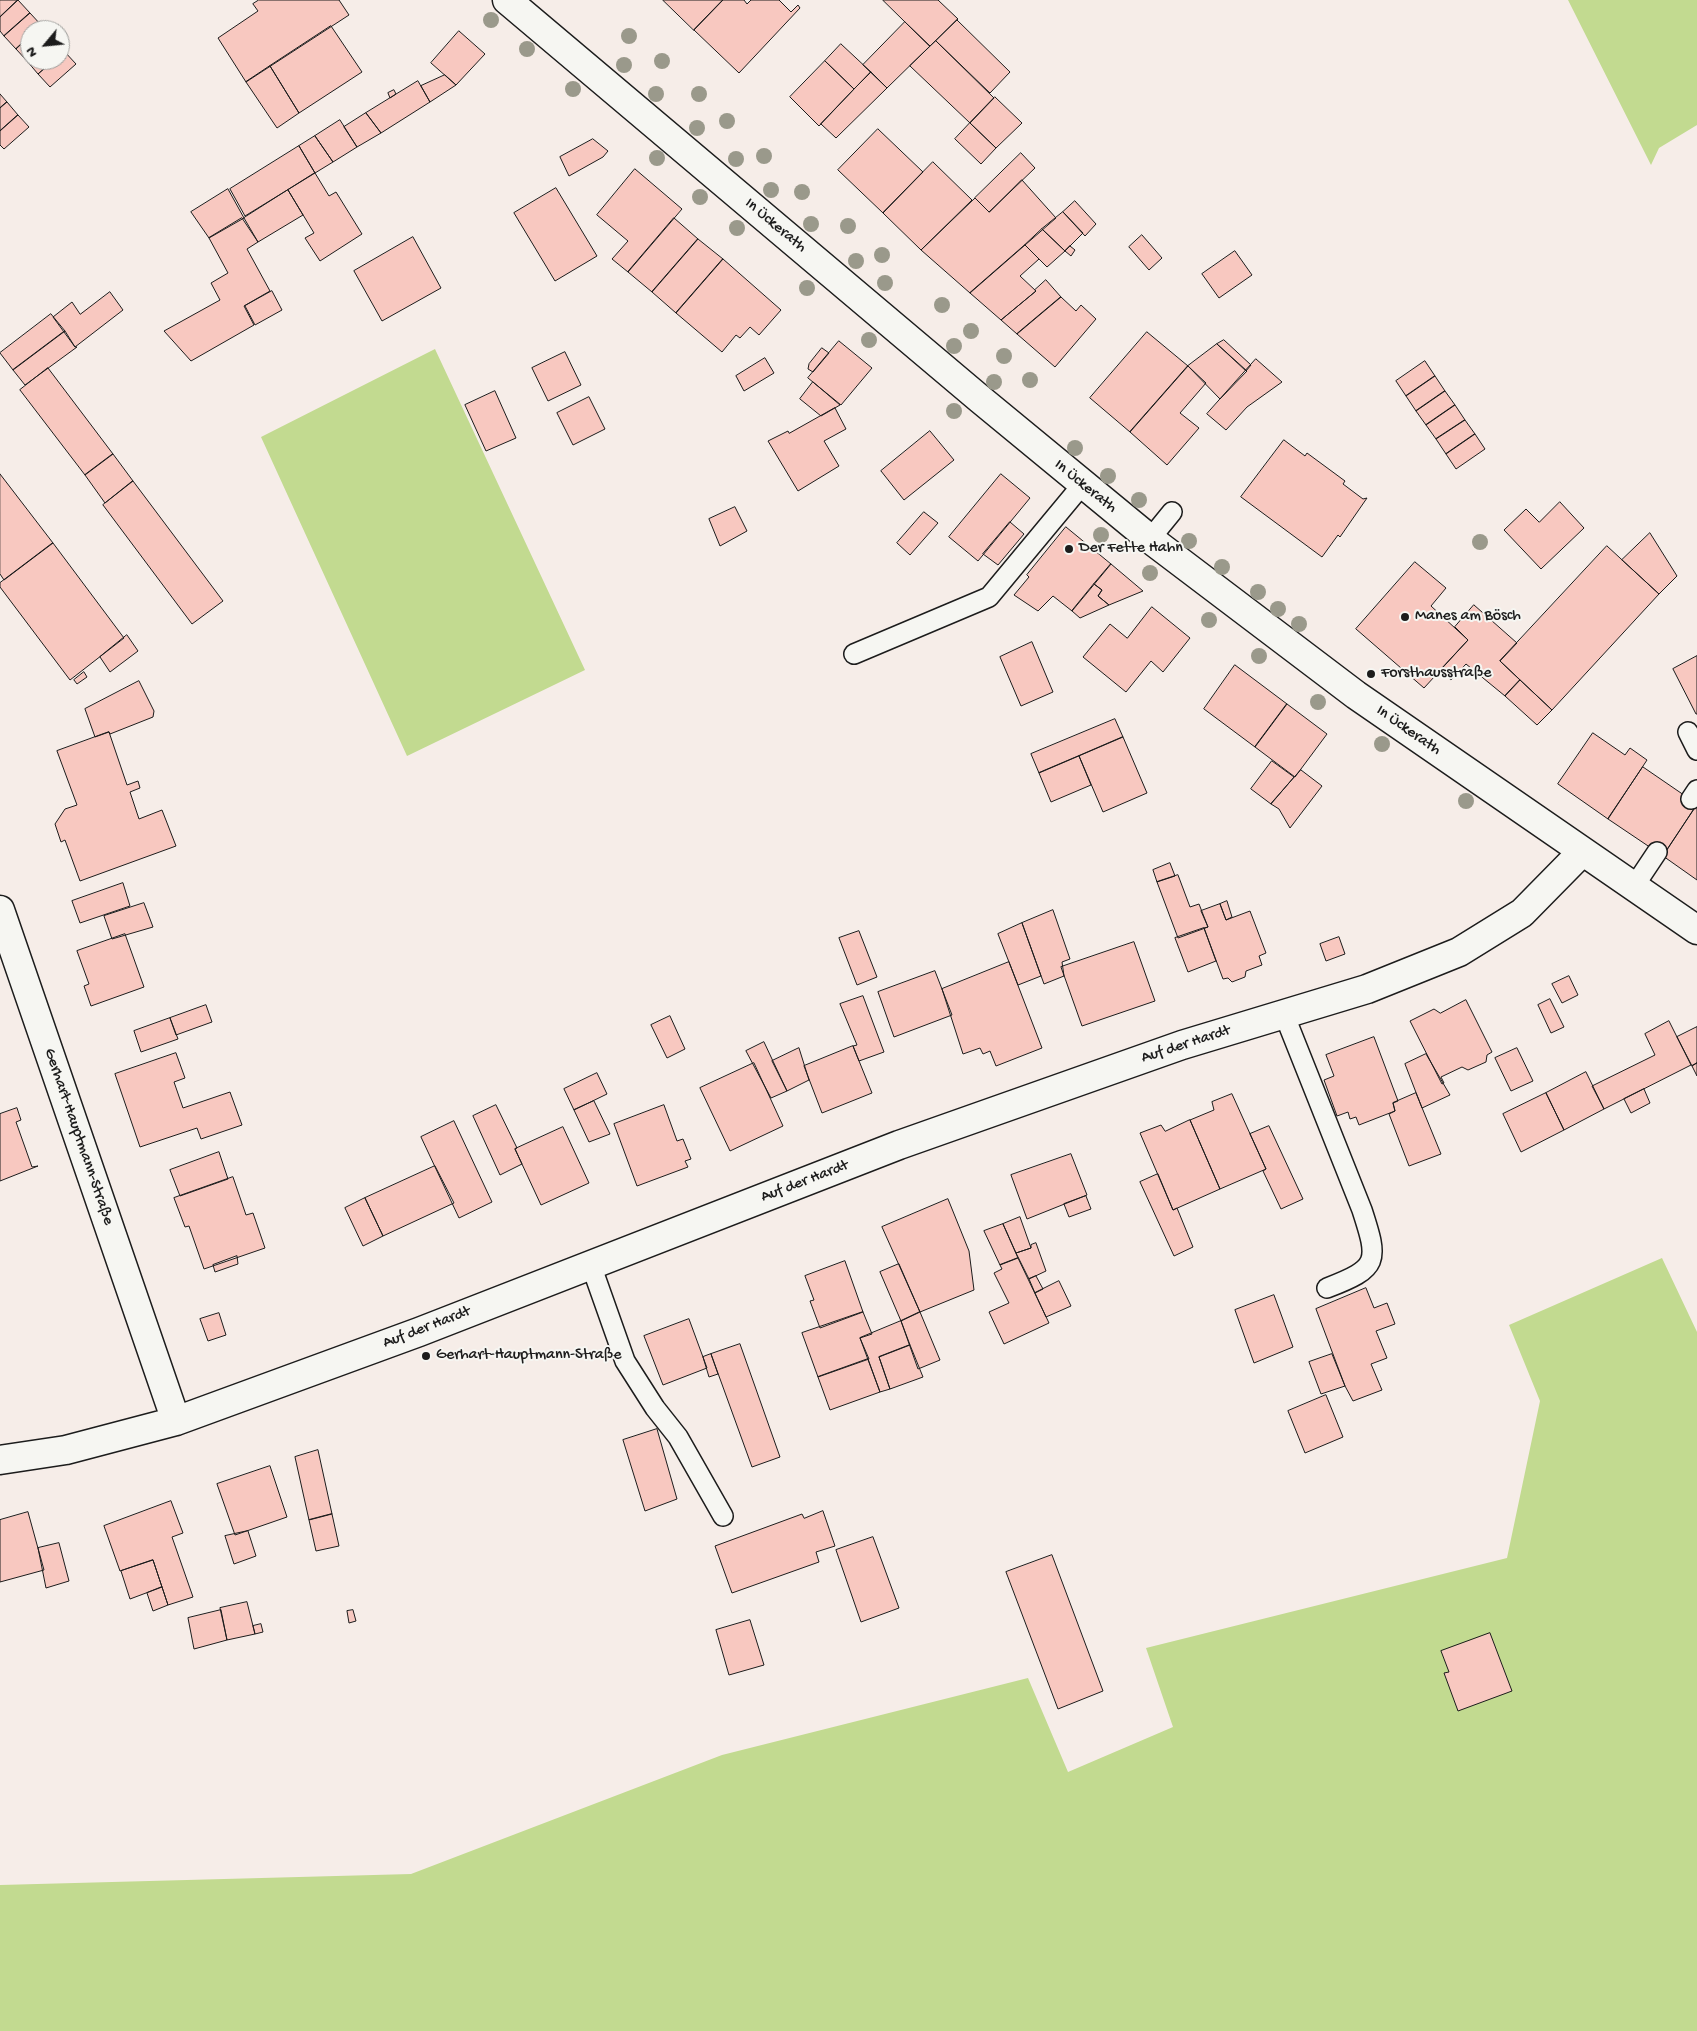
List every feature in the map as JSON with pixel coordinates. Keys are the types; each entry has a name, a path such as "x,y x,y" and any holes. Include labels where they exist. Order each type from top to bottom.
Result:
{"street":[{"name":"In Ückerath","path":"507,0 1082,485 1150,539 1304,658 1697,930"},
{"name":"Auf der Hardt","path":"0,1460 66,1450 176,1421 271,1388 899,1145 1182,1046 1367,989 1459,952 1522,913 1582,852"},
{"name":"Gerhart-Hauptmann-Straße","path":"0,910 176,1421"}],"lane":[{"path":"854,654 989,597 1082,485"},
{"path":"1150,539 1172,512"},
{"path":"1688,732 1697,750"},
{"path":"1634,888 1657,852"},
{"path":"1284,1014 1358,1201 1372,1242 1372,1258 1367,1268 1358,1276 1327,1288"},
{"path":"591,1265 625,1361 655,1408 678,1437 723,1516"}],"green space":[{"path":"1568,0 1697,0 1697,125 1659,148 1651,165"},
{"path":"435,349 585,670 407,756 261,437"},
{"path":"1662,1258 1697,1332 1697,2031 0,2031 0,1885 411,1874 722,1755 1028,1678 1068,1772 1173,1727 1146,1648 1507,1558 1540,1401 1509,1325"}],"building":[{"path":"0,0 18,0 0,17"},
{"path":"18,0 30,13 4,36 0,31 0,17"},
{"path":"259,0 339,0 349,15 246,82 218,38 258,11 253,4"},
{"path":"663,0 723,0 694,30"},
{"path":"723,0 744,0 747,4 751,0 779,0 791,12 798,5 800,8 739,73 694,30"},
{"path":"883,0 938,0 958,19 930,46"},
{"path":"30,13 36,20 22,20"},
{"path":"957,20 1010,72 990,93 936,41"},
{"path":"20,22 20,45 16,49 4,36"},
{"path":"905,22 930,46 887,88 863,65"},
{"path":"331,26 362,72 299,113 270,66"},
{"path":"459,31 485,54 456,85 431,63"},
{"path":"936,41 994,98 970,123 910,66"},
{"path":"841,44 871,72 854,89 825,61"},
{"path":"20,45 20,53 16,49"},
{"path":"70,58 76,64 70,69"},
{"path":"825,61 854,89 819,126 790,97"},
{"path":"270,66 299,113 277,128 246,82"},
{"path":"35,70 43,70 38,74"},
{"path":"43,70 69,70 50,87 38,74"},
{"path":"871,72 887,88 836,138 821,124"},
{"path":"445,75 456,85 430,102 421,86"},
{"path":"418,81 430,102 381,133 366,113"},
{"path":"394,90 396,94 390,98 388,93"},
{"path":"0,94 7,102 0,108"},
{"path":"995,97 1022,123 996,148 970,123"},
{"path":"7,102 18,115 0,131 0,108"},
{"path":"366,113 381,133 357,147 344,127"},
{"path":"18,115 29,127 4,149 0,145 0,131"},
{"path":"340,120 357,147 333,162 315,136"},
{"path":"970,123 996,148 981,164 955,139"},
{"path":"878,129 923,172 883,213 838,170"},
{"path":"315,136 333,162 315,173 299,146"},
{"path":"593,139 608,151 603,157 569,176 560,157"},
{"path":"299,146 315,173 245,216 230,189"},
{"path":"1021,153 1035,168 989,212 975,198"},
{"path":"933,162 972,200 921,250 883,213"},
{"path":"635,169 682,209 628,272 612,259 628,241 597,215"},
{"path":"315,173 329,196 336,192 362,234 320,261 305,238 314,233 288,190"},
{"path":"1022,180 1056,218 970,293 921,250 975,198 989,212"},
{"path":"556,188 597,256 555,281 514,213"},
{"path":"228,189 244,218 209,238 191,212"},
{"path":"288,190 303,215 258,242 244,218"},
{"path":"1075,201 1096,224 1085,236 1063,212"},
{"path":"1063,212 1083,233 1065,251 1042,229"},
{"path":"242,218 258,242 247,249 270,291 244,306 254,325 191,361 164,331 220,300 211,283 228,273 209,238"},
{"path":"674,218 698,239 652,292 628,272"},
{"path":"1042,229 1065,251 1047,267 1025,245"},
{"path":"1142,235 1162,258 1149,270 1129,247"},
{"path":"413,237 441,288 382,321 354,271"},
{"path":"698,239 723,259 676,313 652,292"},
{"path":"1025,245 1039,259 1020,276 1036,291 1001,320 970,293"},
{"path":"1070,246 1075,250 1071,256 1065,251"},
{"path":"1235,251 1252,275 1219,298 1202,274"},
{"path":"723,259 781,310 759,335 750,327 740,338 736,335 722,352 676,313"},
{"path":"1046,280 1061,297 1017,334 1001,320 1036,291"},
{"path":"272,291 282,310 255,325 245,306"},
{"path":"110,292 123,310 75,347 53,317 72,302 80,314"},
{"path":"1061,297 1076,311 1081,305 1096,319 1055,367 1017,334"},
{"path":"51,314 65,331 13,370 0,353"},
{"path":"65,331 75,347 77,347 25,385 13,370"},
{"path":"1147,332 1188,366 1130,432 1090,398"},
{"path":"1224,340 1251,365 1246,371 1217,344"},
{"path":"839,341 872,368 841,405 808,378"},
{"path":"1217,344 1247,371 1220,399 1188,366"},
{"path":"822,348 829,353 813,372 808,369 809,364"},
{"path":"565,352 581,385 548,401 532,368"},
{"path":"765,358 774,373 744,391 736,376"},
{"path":"1256,359 1282,382 1247,407 1226,430 1207,414"},
{"path":"1425,361 1435,376 1406,396 1396,381"},
{"path":"1188,366 1206,383 1180,413 1199,428 1167,465 1130,432"},
{"path":"48,368 113,454 85,475 20,390"},
{"path":"1435,376 1445,391 1416,411 1406,396"},
{"path":"813,382 840,405 821,416 800,399"},
{"path":"495,391 516,438 486,451 465,405"},
{"path":"1445,391 1455,405 1426,425 1416,411"},
{"path":"589,397 605,429 573,445 557,413"},
{"path":"1455,405 1465,420 1436,439 1426,425"},
{"path":"835,408 846,429 824,441 839,466 798,491 768,441 788,431 789,433"},
{"path":"1465,420 1475,434 1446,454 1436,439"},
{"path":"930,431 954,460 904,500 881,471"},
{"path":"1475,434 1485,449 1456,469 1446,454"},
{"path":"1284,440 1305,456 1307,453 1345,481 1343,484 1363,499 1367,498 1340,537 1338,535 1322,557 1241,497"},
{"path":"113,454 133,481 105,503 85,475"},
{"path":"0,474 53,543 4,580 0,574"},
{"path":"1001,474 1030,498 978,561 949,537"},
{"path":"133,481 223,601 192,624 103,505"},
{"path":"1560,502 1584,528 1541,569 1504,530 1526,509 1539,522"},
{"path":"735,507 747,531 720,546 709,519"},
{"path":"924,512 938,523 910,555 897,543"},
{"path":"1010,522 1024,534 998,565 983,554"},
{"path":"1066,527 1111,564 1072,611 1053,596 1038,611 1014,595 1029,577 1027,575"},
{"path":"1650,533 1677,576 1659,594 1622,560"},
{"path":"53,543 124,638 70,680 0,587 0,583"},
{"path":"1607,546 1659,594 1552,710 1500,661"},
{"name":"Manes am Bösch","path":"1415,562 1446,588 1431,606 1468,640 1424,688 1356,629"},
{"path":"1111,564 1143,591 1109,605 1098,596 1102,590 1094,584"},
{"path":"1094,584 1102,590 1098,596 1109,605 1080,618 1072,611"},
{"path":"1474,605 1517,643 1500,661 1520,680 1505,696 1466,664 1451,680 1440,670 1468,640 1455,627"},
{"path":"1152,607 1190,638 1163,672 1151,661 1126,692 1083,657 1110,624 1127,638"},
{"path":"127,635 138,651 110,672 100,657"},
{"path":"1032,642 1053,692 1021,706 1000,657"},
{"path":"1697,656 1697,714 1696,714 1673,669"},
{"path":"1235,665 1287,704 1255,747 1204,709"},
{"path":"84,672 87,677 77,684 74,680"},
{"path":"1520,680 1552,710 1537,725 1505,696"},
{"path":"139,681 154,711 153,717 110,734 109,732 95,737 85,709"},
{"path":"1287,704 1327,734 1295,777 1255,747"},
{"path":"1115,719 1123,737 1039,773 1031,754"},
{"path":"109,732 127,785 138,781 140,788 130,792 139,819 162,810 176,846 80,881 65,840 61,842 55,824 65,809 77,805 57,751"},
{"path":"1593,733 1625,755 1630,748 1647,760 1608,819 1558,784"},
{"path":"1123,737 1147,793 1103,812 1079,756"},
{"path":"1079,756 1091,785 1051,802 1039,773"},
{"path":"1272,761 1294,777 1271,804 1251,789"},
{"path":"1643,767 1697,804 1663,856 1608,819"},
{"path":"1301,770 1322,786 1290,828 1279,809 1271,804"},
{"path":"1697,805 1697,880 1663,856"},
{"path":"1170,863 1175,876 1157,882 1153,870"},
{"path":"1178,875 1190,907 1199,904 1208,927 1178,938 1157,882"},
{"path":"123,883 130,906 80,923 72,901"},
{"path":"1227,901 1232,917 1226,920 1220,904"},
{"path":"144,903 153,927 112,939 104,916"},
{"path":"1220,904 1226,920 1250,911 1266,953 1259,956 1262,965 1246,971 1245,977 1232,982 1228,978 1223,979 1204,928 1208,927 1201,911"},
{"path":"1053,910 1070,959 1062,962 1064,976 1044,984 1022,923"},
{"path":"1022,923 1041,976 1018,985 998,934"},
{"path":"1204,928 1216,961 1188,972 1175,938"},
{"path":"859,931 877,977 857,985 839,938"},
{"path":"125,934 144,987 91,1006 84,986 89,984 77,951"},
{"path":"1339,937 1345,954 1326,961 1320,944"},
{"path":"1134,942 1155,1001 1082,1026 1061,967"},
{"path":"1009,962 1042,1048 996,1066 990,1051 983,1054 980,1048 963,1054 942,989"},
{"path":"935,971 952,1015 894,1037 878,992"},
{"path":"1569,976 1578,995 1562,1003 1552,984"},
{"path":"863,996 884,1052 859,1061 853,1046 857,1045 840,1004"},
{"path":"1550,999 1564,1027 1551,1033 1538,1005"},
{"path":"1466,1000 1492,1052 1487,1055 1486,1062 1468,1070 1462,1067 1441,1077 1444,1083 1442,1084 1410,1021 1434,1009 1440,1013"},
{"path":"206,1005 212,1022 176,1035 170,1018"},
{"path":"670,1016 685,1049 667,1058 651,1025"},
{"path":"170,1018 178,1039 141,1052 134,1031"},
{"path":"1669,1021 1691,1065 1604,1109 1592,1086 1655,1055 1645,1034"},
{"path":"1697,1027 1697,1063 1692,1066 1677,1037"},
{"path":"1374,1037 1398,1101 1393,1103 1395,1111 1359,1125 1356,1117 1350,1119 1348,1112 1337,1116 1324,1080 1334,1076 1326,1055"},
{"path":"764,1042 787,1091 771,1098 746,1051"},
{"path":"853,1046 872,1093 822,1113 804,1066"},
{"path":"799,1048 809,1080 787,1091 772,1061"},
{"path":"1517,1048 1533,1081 1511,1091 1495,1058"},
{"path":"176,1053 185,1078 174,1082 183,1108 230,1092 242,1125 201,1139 197,1128 140,1147 115,1074"},
{"path":"1426,1054 1450,1095 1422,1108 1405,1064"},
{"path":"754,1063 783,1126 730,1151 700,1088"},
{"path":"1697,1063 1697,1076 1692,1066"},
{"path":"1586,1072 1604,1109 1564,1130 1546,1093"},
{"path":"597,1073 607,1094 574,1110 564,1089"},
{"path":"1644,1089 1650,1103 1631,1113 1624,1099"},
{"path":"1416,1093 1441,1154 1409,1166 1389,1114 1395,1111 1393,1103"},
{"path":"1546,1093 1564,1130 1521,1152 1503,1114"},
{"path":"1232,1094 1266,1169 1220,1189 1190,1120 1214,1110 1212,1102"},
{"path":"594,1101 610,1134 589,1142 574,1110"},
{"path":"496,1105 517,1148 515,1149 522,1164 500,1175 473,1116"},
{"path":"664,1105 677,1141 683,1139 691,1159 685,1161 688,1167 637,1186 614,1124"},
{"path":"17,1108 21,1120 16,1122 32,1167 38,1166 0,1181 0,1114"},
{"path":"1190,1120 1220,1189 1173,1210 1140,1133 1161,1125 1165,1131"},
{"path":"454,1121 492,1202 459,1218 421,1137"},
{"path":"1269,1126 1303,1199 1281,1209 1263,1171 1266,1169 1250,1134"},
{"path":"563,1127 589,1183 541,1205 515,1149"},
{"path":"219,1152 228,1179 180,1196 170,1170"},
{"path":"1071,1154 1087,1195 1027,1219 1011,1175"},
{"path":"435,1166 454,1203 383,1236 365,1198"},
{"path":"1158,1174 1173,1210 1177,1208 1193,1247 1174,1256 1140,1182"},
{"path":"233,1177 246,1215 253,1213 265,1248 204,1269 189,1226 185,1227 174,1198"},
{"path":"1086,1196 1091,1209 1069,1217 1064,1204"},
{"path":"365,1198 383,1236 363,1246 345,1208"},
{"path":"948,1199 969,1251 974,1290 920,1312 882,1227"},
{"path":"1020,1217 1031,1248 1016,1253 1003,1224"},
{"path":"1003,1224 1018,1258 1000,1265 984,1231"},
{"path":"1036,1243 1046,1271 1029,1279 1016,1253 1031,1248 1031,1245"},
{"path":"237,1256 238,1264 215,1272 213,1265"},
{"path":"1018,1258 1049,1323 1004,1344 989,1312 1009,1303 994,1273 1002,1269 1000,1265"},
{"path":"845,1261 863,1312 820,1328 810,1301 814,1300 805,1276"},
{"path":"899,1264 920,1312 901,1321 880,1272"},
{"path":"1036,1276 1043,1289 1035,1293 1029,1279"},
{"path":"1059,1281 1071,1306 1046,1317 1035,1293"},
{"path":"1366,1288 1374,1308 1387,1303 1395,1324 1376,1331 1387,1358 1371,1364 1382,1390 1353,1401 1345,1386 1316,1309"},
{"path":"1274,1295 1293,1347 1254,1363 1235,1310"},
{"path":"863,1312 872,1334 860,1338 869,1359 818,1377 802,1333"},
{"path":"920,1312 940,1360 918,1369 901,1321"},
{"path":"219,1313 226,1335 208,1341 200,1319"},
{"path":"689,1319 707,1368 663,1385 644,1336"},
{"path":"901,1321 910,1345 879,1357 890,1389 880,1392 860,1338"},
{"path":"740,1344 780,1457 752,1467 711,1354"},
{"path":"910,1345 923,1377 890,1389 879,1357"},
{"path":"711,1354 718,1374 709,1377 703,1357"},
{"path":"1332,1354 1345,1386 1321,1394 1309,1362"},
{"path":"868,1359 880,1392 830,1410 818,1377"},
{"path":"1326,1395 1343,1437 1305,1453 1288,1411"},
{"path":"657,1429 677,1499 645,1511 623,1440"},
{"path":"318,1450 332,1514 309,1520 295,1457"},
{"path":"270,1466 287,1517 235,1535 217,1484"},
{"path":"171,1501 183,1533 172,1537 193,1597 168,1605 153,1560 120,1571 104,1526"},
{"path":"823,1511 835,1546 816,1552 819,1562 732,1593 715,1546 802,1514 804,1518"},
{"path":"28,1512 44,1570 0,1582 0,1520"},
{"path":"332,1514 339,1546 316,1551 309,1520"},
{"path":"248,1531 256,1556 234,1564 225,1536"},
{"path":"873,1537 899,1608 861,1622 836,1550"},
{"path":"59,1543 69,1581 46,1588 38,1548"},
{"path":"1052,1555 1103,1691 1058,1709 1006,1572"},
{"path":"153,1560 162,1587 130,1599 121,1571"},
{"path":"162,1587 168,1605 153,1611 147,1593"},
{"path":"247,1602 255,1634 227,1640 220,1608"},
{"path":"221,1610 227,1640 194,1649 188,1618"},
{"path":"353,1610 356,1621 349,1623 347,1611"},
{"path":"750,1620 764,1665 729,1675 716,1630"},
{"path":"261,1624 263,1632 255,1634 253,1626"},
{"path":"1490,1633 1512,1691 1458,1711 1444,1673 1449,1672 1441,1651"}],"place":[{"name":"Der Fette Hahn","path":"1069,549"},
{"name":"Manes am Bösch","path":"1405,617"},
{"name":"Forsthausstraße","path":"1371,674"},
{"name":"Gerhart-Hauptmann-Straße","path":"426,1356"}]}
